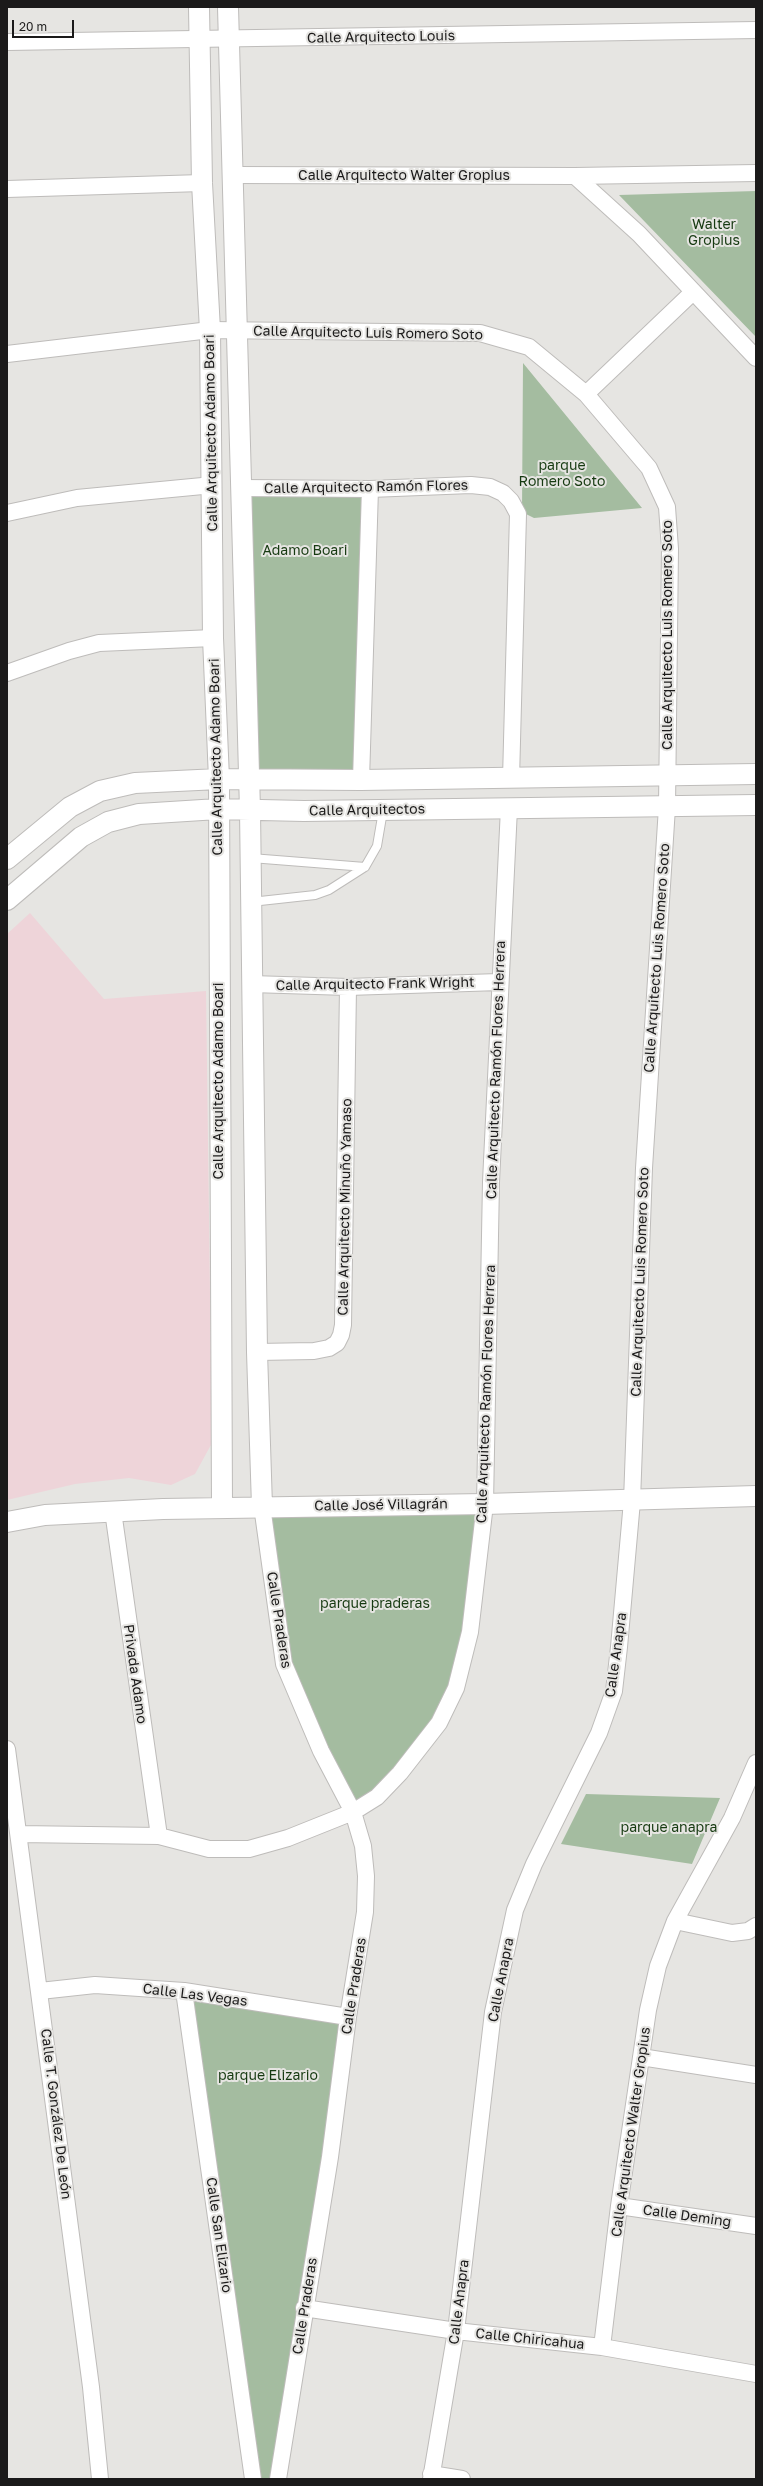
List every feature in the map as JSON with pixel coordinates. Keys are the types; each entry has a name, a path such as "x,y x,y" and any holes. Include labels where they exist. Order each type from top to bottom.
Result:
{"street":[{"name":"Calle Arquitecto Adamo Boari","path":"199,7 202,183 210,330 214,638 219,779 222,1507"},
{"name":"Calle Arquitecto Adamo Boari","path":"228,7 234,175 236,330 250,810 251,984 257,1352 262,1506"},
{"name":"Calle Arquitecto Louis","path":"7,42 199,38 229,40 756,30"},
{"name":"Calle Arquitecto Walter Gropius","path":"234,175 575,176 756,173"},
{"path":"575,176 639,234 756,358"},
{"path":"7,189 202,183"},
{"path":"586,394 693,292"},
{"name":"Calle Arquitecto Luis Romero Soto","path":"7,354 210,330 480,334 529,347 586,394 649,468 667,507 670,549 668,775 644,1168 632,1501"},
{"path":"7,513 76,498 213,485"},
{"name":"Calle Arquitecto Ramón Flores","path":"241,488 370,489 438,485 490,487 503,493 511,500 518,514 511,778"},
{"path":"360,780 370,489"},
{"path":"7,673 69,650 99,643 214,638"},
{"path":"7,859 70,807 100,791 135,783 219,779 360,780 756,774"},
{"name":"Calle Arquitectos","path":"7,900 81,837 108,822 139,814 218,810 383,810 756,805"},
{"name":"Calle Arquitecto Ramón Flores Herrera","path":"19,1834 159,1836 210,1849 249,1849 288,1838 353,1812 377,1797 418,1751 439,1723 456,1688 470,1632 485,1504 491,1182 499,982 509,808"},
{"name":"Calle Arquitecto Frank Wright","path":"251,984 348,987 499,982"},
{"name":"Calle Arquitecto Minuño Yamaso","path":"257,1352 314,1351 329,1348 337,1343 341,1335 343,1325 348,987"},
{"name":"Calle José Villagrán","path":"7,1522 44,1515 222,1507 632,1501 756,1496"},
{"name":"Calle Anapra","path":"431,2477 456,2331 495,2004 515,1910 534,1864 599,1733 614,1691 632,1501"},
{"name":"Calle Praderas","path":"262,1506 284,1664 321,1751 353,1812 363,1846 365,1912 348,2017 330,2157 304,2308 278,2479"},
{"name":"Privada Adamo","path":"113,1511 159,1836"},
{"name":"Calle T. González De León","path":"7,1749 91,2387 100,2479"},
{"name":"Calle Arquitecto Walter Gropius","path":"602,2347 619,2206 648,2010 658,1966 675,1921 732,1818 756,1767"},
{"path":"675,1921 732,1934 748,1931 756,1926"},
{"name":"Calle Las Vegas","path":"40,1991 95,1985 184,1991 348,2017"},
{"name":"Calle San Elizario","path":"184,1991 253,2479"},
{"path":"641,2057 756,2075"},
{"name":"Calle Deming","path":"619,2206 756,2226"},
{"name":"Calle Chiricahua","path":"304,2308 456,2331 602,2347 756,2374"},
{"path":"431,2477 462,2479"}],"lane":[{"path":"250,902 315,895 329,890 364,867 377,846 383,810"},
{"path":"251,858 364,867"}],"shaded area":[{"path":"30,913 104,999 206,991 212,1443 195,1474 171,1485 129,1478 75,1484 7,1500 7,934"}],"green space":[{"name":"Walter Gropius","path":"756,191 756,337 619,195"},
{"name":"parque Romero Soto","path":"523,363 642,508 534,518 522,512"},
{"name":"Adamo Boari","path":"241,488 370,489 361,780 248,780"},
{"name":"parque praderas","path":"485,1504 470,1632 439,1723 353,1812 284,1664 262,1507"},
{"name":"parque anapra","path":"586,1794 720,1798 692,1864 561,1844"},
{"name":"parque Elizario","path":"184,1991 348,2017 278,2479 253,2479"}]}
